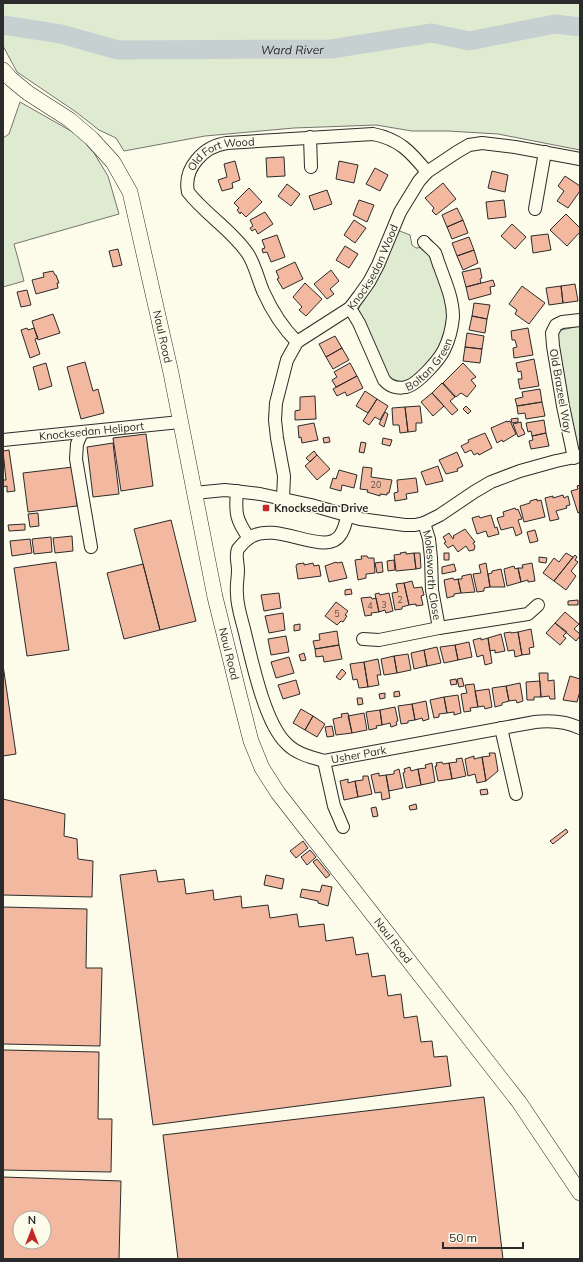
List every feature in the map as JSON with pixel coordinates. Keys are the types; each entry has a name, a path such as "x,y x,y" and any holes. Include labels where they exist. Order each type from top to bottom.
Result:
{"main road":[{"name":"Naul Road","path":"3,70 11,79 28,93 70,120 92,139 113,162 130,192 171,373 215,597 251,741 262,768 278,793 519,1102 580,1193"}],"street":[{"name":"Old Fort Wood","path":"297,342 276,316 263,292 249,256 237,240 188,192 187,179 200,155 209,148 218,144 373,134 385,136 394,140 407,150 427,172"},
{"path":"310,137 311,167"},
{"name":"Knocksedan Wood","path":"283,498 284,476 275,420 276,403 287,360 297,342 350,308 369,282 378,265 400,212 419,181 427,172 442,161 469,145 482,143 496,144 580,159"},
{"path":"535,209 545,152"},
{"name":"Boltan Green","path":"350,308 359,323 384,380 389,386 399,388 406,387 414,383 428,370 444,349 449,337 453,317 450,292 435,253 424,242"},
{"name":"Old Brazeel Way","path":"577,457 556,369 552,333 556,325 562,322 580,320"},
{"name":"Knocksedan Heliport","path":"3,440 180,422"},
{"path":"82,432 77,444 76,458 91,547"},
{"path":"194,492 214,490 260,494 283,498 347,516 376,522 415,525 424,523 440,515 491,482 520,471 577,457"},
{"path":"237,491 237,516 240,526 249,538 257,534 276,532 314,542 324,543 337,538 341,534 347,516"},
{"name":"Molesworth Close","path":"424,523 429,539 432,590 439,628"},
{"name":"Usher Park","path":"249,538 238,550 237,594 255,673 267,710 279,735 286,743 303,754 324,761 550,720 580,728"},
{"name":"Molesworth Close","path":"363,639 379,640 439,628 528,614 538,606"},
{"path":"501,728 516,794"},
{"path":"324,761 334,806 343,828"}],"green space":[{"path":"3,3 580,3 580,150 498,134 448,131 412,131 376,125 294,128 205,136 124,151 116,138 99,130 76,112 17,72 3,46"},
{"path":"20,102 78,135 94,153 108,176 119,214 14,244 24,281 3,287 3,138 9,134"},
{"path":"397,230 410,235 412,245 416,248 426,247 437,272 445,298 447,311 444,337 438,350 419,372 405,382 392,381 386,375 358,310"},
{"path":"580,326 580,450 576,447 557,335 561,330"}],"building":[{"path":"284,157 285,176 267,177 266,158"},
{"path":"235,161 240,180 232,183 233,188 222,191 218,180 227,177 224,164"},
{"path":"339,161 358,165 354,183 336,179"},
{"path":"375,168 388,175 380,191 366,184"},
{"path":"492,171 508,175 505,192 488,188"},
{"path":"565,176 580,186 580,191 568,208 557,201 564,191 558,186"},
{"path":"443,183 456,199 436,215 432,211 434,208 425,198"},
{"path":"287,184 300,194 291,206 278,196"},
{"path":"249,188 262,202 246,217 241,212 240,214 237,210 239,208 234,203"},
{"path":"327,190 332,204 314,210 309,196"},
{"path":"359,200 374,205 367,222 353,215"},
{"path":"504,200 506,217 488,219 486,202"},
{"path":"457,208 463,220 447,227 442,215"},
{"path":"265,212 273,224 258,234 255,229 252,231 250,228 253,226 250,220"},
{"path":"566,214 580,228 580,232 567,246 550,230"},
{"path":"354,220 366,228 355,243 344,235"},
{"path":"463,220 468,233 452,239 447,227"},
{"path":"512,224 526,237 515,249 501,236"},
{"path":"548,234 551,250 533,253 531,236"},
{"path":"277,235 285,257 271,262 267,252 263,253 262,249 265,248 262,240"},
{"path":"469,237 474,250 457,256 452,243"},
{"path":"345,246 358,254 349,268 336,260"},
{"path":"118,249 122,265 113,267 109,251"},
{"path":"474,250 478,263 463,270 457,256"},
{"path":"295,262 303,279 283,289 277,279 279,278 276,271"},
{"path":"480,268 482,278 480,279 481,283 466,287 462,272"},
{"path":"331,270 339,281 330,289 334,294 327,299 314,284"},
{"path":"53,271 59,283 57,283 58,288 36,294 32,280 44,277 43,273"},
{"path":"493,280 495,286 490,287 491,294 469,300 466,287"},
{"path":"305,283 322,299 306,316 299,310 302,307 293,297"},
{"path":"575,284 578,301 563,303 561,286"},
{"path":"522,286 545,303 529,324 515,314 517,310 509,304"},
{"path":"561,286 563,303 549,305 546,288"},
{"path":"27,290 31,305 21,307 17,292"},
{"path":"474,303 490,305 487,319 472,316"},
{"path":"53,314 60,333 38,340 32,321"},
{"path":"472,316 487,319 485,333 469,330"},
{"path":"27,328 28,330 34,328 38,338 35,339 40,354 30,358 21,330"},
{"path":"528,328 533,355 514,358 513,348 517,347 515,340 512,340 511,331"},
{"path":"467,333 484,336 482,349 465,347"},
{"path":"335,336 342,348 326,357 319,344"},
{"path":"465,347 482,349 480,363 463,361"},
{"path":"342,348 349,360 333,369 326,357"},
{"path":"534,359 539,386 520,389 518,379 522,379 521,371 518,372 516,363"},
{"path":"85,362 93,391 98,389 104,413 81,419 67,367"},
{"path":"46,363 52,386 39,390 33,367"},
{"path":"350,363 357,376 336,387 332,380 337,377 334,372"},
{"path":"463,363 476,377 471,380 476,386 467,397 461,393 456,397 443,383"},
{"path":"357,376 363,388 347,396 345,392 337,396 333,389"},
{"path":"442,383 455,397 450,401 458,410 452,415 432,393"},
{"path":"540,389 542,402 517,406 515,399 523,397 522,392"},
{"path":"365,391 377,399 368,413 356,406"},
{"path":"432,393 444,406 433,416 421,402"},
{"path":"315,396 316,419 295,420 295,411 300,410 300,397"},
{"path":"377,399 388,406 380,420 375,417 369,425 363,421"},
{"path":"542,402 545,416 526,419 525,413 518,414 517,406"},
{"path":"420,406 422,423 416,423 416,431 408,432 405,407"},
{"path":"466,406 471,411 468,414 463,409"},
{"path":"405,407 408,432 400,433 399,425 393,425 392,408"},
{"path":"385,412 388,414 384,427 379,424"},
{"path":"518,418 518,422 512,423 511,419"},
{"path":"544,420 546,433 532,436 531,431 528,432 526,423"},
{"path":"510,421 516,434 503,442 502,440 497,443 491,428"},
{"path":"521,422 522,429 525,434 518,437 513,424"},
{"path":"314,423 318,440 302,443 301,437 299,438 298,426"},
{"path":"485,433 492,448 479,455 478,453 474,455 471,450 465,453 461,446 469,442 468,440"},
{"path":"546,433 549,446 531,449 529,441 533,440 532,436"},
{"path":"146,434 153,486 121,491 113,438"},
{"path":"329,437 330,442 324,443 323,438"},
{"path":"383,438 392,440 390,446 382,444"},
{"path":"361,442 366,443 364,453 359,452"},
{"path":"113,443 119,494 93,497 87,447"},
{"path":"9,450 15,491 7,492 7,486 3,487 3,480 6,480 3,451"},
{"path":"314,451 317,455 310,462 306,458"},
{"path":"457,452 463,466 457,469 458,471 446,474 439,460"},
{"path":"317,455 330,469 317,480 305,466"},
{"path":"438,466 443,481 426,485 421,472"},
{"path":"73,467 77,506 28,512 23,473"},
{"path":"363,467 372,468 371,477 392,480 389,493 387,493 387,495 380,494 380,496 367,492 368,490 360,489"},
{"path":"339,470 357,475 354,488 342,485 341,491 330,488 333,478 336,479"},
{"path":"416,478 418,492 406,494 407,499 395,501 394,493 398,492 397,480"},
{"path":"580,485 580,512 578,513 571,491 578,489 577,486"},
{"path":"563,495 564,498 568,496 570,505 566,506 567,508 556,511 559,519 550,521 545,498 553,496 553,498"},
{"path":"537,499 537,501 541,500 545,517 524,522 520,506"},
{"path":"515,508 516,510 518,509 522,519 518,520 522,533 516,536 513,527 501,530 497,518 504,516 503,512"},
{"path":"38,513 39,526 30,527 28,514"},
{"path":"491,515 495,528 497,527 499,534 488,537 486,531 477,534 472,518 479,516 480,518"},
{"path":"171,520 196,621 160,630 134,529"},
{"path":"25,524 25,530 9,531 8,525"},
{"path":"465,529 475,542 473,543 475,546 474,550 469,551 466,546 458,552 453,545 448,548 444,543 446,542 443,537 449,533 453,539 453,536"},
{"path":"535,530 538,541 530,543 527,532"},
{"path":"72,536 73,551 55,553 53,538"},
{"path":"51,537 52,552 34,554 32,539"},
{"path":"30,539 32,553 12,556 10,541"},
{"path":"406,552 406,554 414,553 416,569 396,571 394,555"},
{"path":"414,553 420,553 421,568 416,569"},
{"path":"444,553 449,553 449,560 444,560"},
{"path":"566,553 573,557 554,581 543,573 554,558 559,562"},
{"path":"575,555 577,557 575,560 578,562 571,571 576,576 566,590 554,581"},
{"path":"361,556 374,558 375,573 366,574 366,578 358,580 355,560 362,559"},
{"path":"539,557 547,558 546,563 539,562"},
{"path":"394,560 395,570 388,571 387,561"},
{"path":"56,562 69,650 27,656 14,568"},
{"path":"336,562 342,562 347,578 329,582 325,566"},
{"path":"382,562 383,572 377,573 375,563"},
{"path":"304,563 304,565 313,563 314,566 319,565 321,576 298,579 296,566 297,564"},
{"path":"486,563 490,587 484,588 484,591 477,592 473,574 481,573 479,565"},
{"path":"532,563 535,581 528,582 528,580 521,582 518,568 523,568 522,565"},
{"path":"143,564 160,630 124,639 107,573"},
{"path":"454,564 456,571 442,574 442,567"},
{"path":"514,566 515,569 518,568 521,582 507,586 504,569"},
{"path":"501,569 505,587 490,587 488,574 492,573 492,571"},
{"path":"471,574 475,592 461,593 458,579 462,579 462,576"},
{"path":"453,578 454,580 458,579 461,593 454,594 454,596 447,598 444,580"},
{"path":"412,581 414,588 422,587 424,595 421,596 423,605 409,605 404,583"},
{"path":"404,583 409,605 402,607 402,609 395,610 392,593 398,592 396,584"},
{"path":"351,589 352,594 345,595 345,590"},
{"path":"279,593 281,608 264,611 261,595"},
{"path":"379,593 380,595 389,593 393,611 386,613 385,610 379,612 375,594"},
{"path":"371,597 372,599 376,598 379,612 371,613 372,615 365,616 361,598"},
{"path":"578,600 578,605 568,605 568,601"},
{"path":"336,602 348,611 343,622 341,621 337,625 325,616"},
{"path":"565,612 579,624 574,629 580,634 576,641 555,623"},
{"path":"283,613 285,630 269,633 265,616"},
{"path":"555,623 567,632 563,636 566,638 560,645 546,633"},
{"path":"300,624 300,630 294,631 294,625"},
{"path":"531,629 534,647 529,648 530,654 522,655 518,632"},
{"path":"337,631 339,645 315,649 313,641 320,640 319,634"},
{"path":"518,632 522,655 515,657 514,650 508,651 504,633"},
{"path":"501,634 505,651 495,653 495,650 490,651 488,638"},
{"path":"286,636 289,652 271,655 268,639"},
{"path":"481,638 481,640 488,638 492,663 485,665 483,655 477,657 473,640"},
{"path":"469,642 472,657 458,660 455,645"},
{"path":"339,645 342,659 324,662 323,656 316,657 315,649"},
{"path":"455,645 458,660 444,663 440,647"},
{"path":"437,647 441,663 427,666 424,650"},
{"path":"424,650 427,666 414,669 411,653"},
{"path":"304,653 306,660 301,661 299,655"},
{"path":"408,654 411,670 397,673 394,656"},
{"path":"394,656 397,673 384,675 381,659"},
{"path":"289,657 294,673 276,678 271,662"},
{"path":"378,659 381,675 377,675 379,685 368,687 364,662"},
{"path":"364,662 368,687 359,688 357,679 353,680 350,664"},
{"path":"3,665 16,754 3,756"},
{"path":"342,669 346,673 340,680 336,677"},
{"path":"539,673 548,673 548,681 554,680 555,699 550,699 549,696 541,697"},
{"path":"570,676 580,679 580,691 577,702 563,700"},
{"path":"462,678 464,686 459,687 457,679"},
{"path":"456,679 457,684 451,685 450,680"},
{"path":"296,680 300,694 283,699 278,685"},
{"path":"540,681 541,697 534,697 534,700 527,700 526,682"},
{"path":"520,683 523,701 517,703 516,700 509,701 506,686"},
{"path":"474,684 478,707 470,708 471,711 464,712 461,694 467,693 465,685"},
{"path":"506,686 509,701 495,707 492,688"},
{"path":"489,689 492,707 485,709 484,706 478,707 475,691"},
{"path":"399,691 400,696 394,697 394,692"},
{"path":"385,693 385,698 380,699 379,694"},
{"path":"458,695 461,713 454,715 454,712 447,713 444,697"},
{"path":"444,697 447,713 439,714 439,717 434,718 430,700"},
{"path":"357,698 362,698 363,704 358,705"},
{"path":"426,701 429,719 423,721 422,718 415,720 412,704"},
{"path":"412,704 415,720 401,724 398,706"},
{"path":"395,707 398,721 396,722 397,725 391,727 390,723 382,725 380,710"},
{"path":"301,709 313,716 305,730 293,723"},
{"path":"380,710 382,725 376,726 377,728 369,730 366,712"},
{"path":"348,713 352,733 336,735 333,719 342,717 341,714"},
{"path":"364,713 367,730 352,733 348,716"},
{"path":"313,716 325,724 317,737 305,730"},
{"path":"332,726 334,736 327,737 325,727"},
{"path":"489,753 495,753 498,771 486,781 482,757 490,756"},
{"path":"474,756 474,759 482,757 486,781 477,783 475,774 468,776 465,759"},
{"path":"462,758 466,776 452,779 449,763 457,762 456,759"},
{"path":"442,762 443,764 449,763 452,779 438,781 435,766 437,766 436,763"},
{"path":"432,763 435,782 421,785 418,769 426,768 425,765"},
{"path":"410,767 411,771 418,769 421,785 406,788 403,773 405,772 404,769"},
{"path":"399,769 403,788 389,791 386,775 394,774 394,771"},
{"path":"379,773 379,776 386,775 390,798 382,800 381,792 375,793 371,775"},
{"path":"363,776 368,776 372,794 358,797 355,781 363,780"},
{"path":"348,779 348,783 355,781 358,797 344,800 340,781"},
{"path":"487,789 488,794 481,795 480,790"},
{"path":"3,799 65,814 64,836 77,839 78,859 93,861 92,897 3,895"},
{"path":"416,804 417,809 410,810 409,806"},
{"path":"376,807 378,816 373,817 371,808"},
{"path":"566,829 568,832 553,844 550,841"},
{"path":"303,841 308,848 296,858 290,851"},
{"path":"310,850 316,857 307,865 301,857"},
{"path":"317,859 330,875 326,878 313,862"},
{"path":"156,870 158,882 184,879 186,894 213,890 214,900 241,896 242,908 268,905 270,918 297,914 299,927 324,924 326,941 353,937 356,955 368,953 372,977 385,975 388,996 401,994 404,1018 417,1016 421,1042 432,1041 434,1057 447,1056 451,1086 153,1125 120,875"},
{"path":"266,875 284,879 282,889 264,885"},
{"path":"322,885 332,887 328,906 318,903 318,901 300,897 302,889 320,892"},
{"path":"3,907 87,909 86,968 102,968 100,1046 3,1044"},
{"path":"3,1050 99,1052 98,1119 112,1119 111,1172 3,1170"},
{"path":"484,1097 503,1259 178,1259 163,1135"},
{"path":"3,1177 121,1181 119,1259 3,1259"}],"waterway":[{"name":"Ward River","path":"3,25 61,34 118,50 331,49 432,33 469,41 555,24 580,27"}],"place":[{"name":"Knocksedan Drive","path":"266,508"}]}
